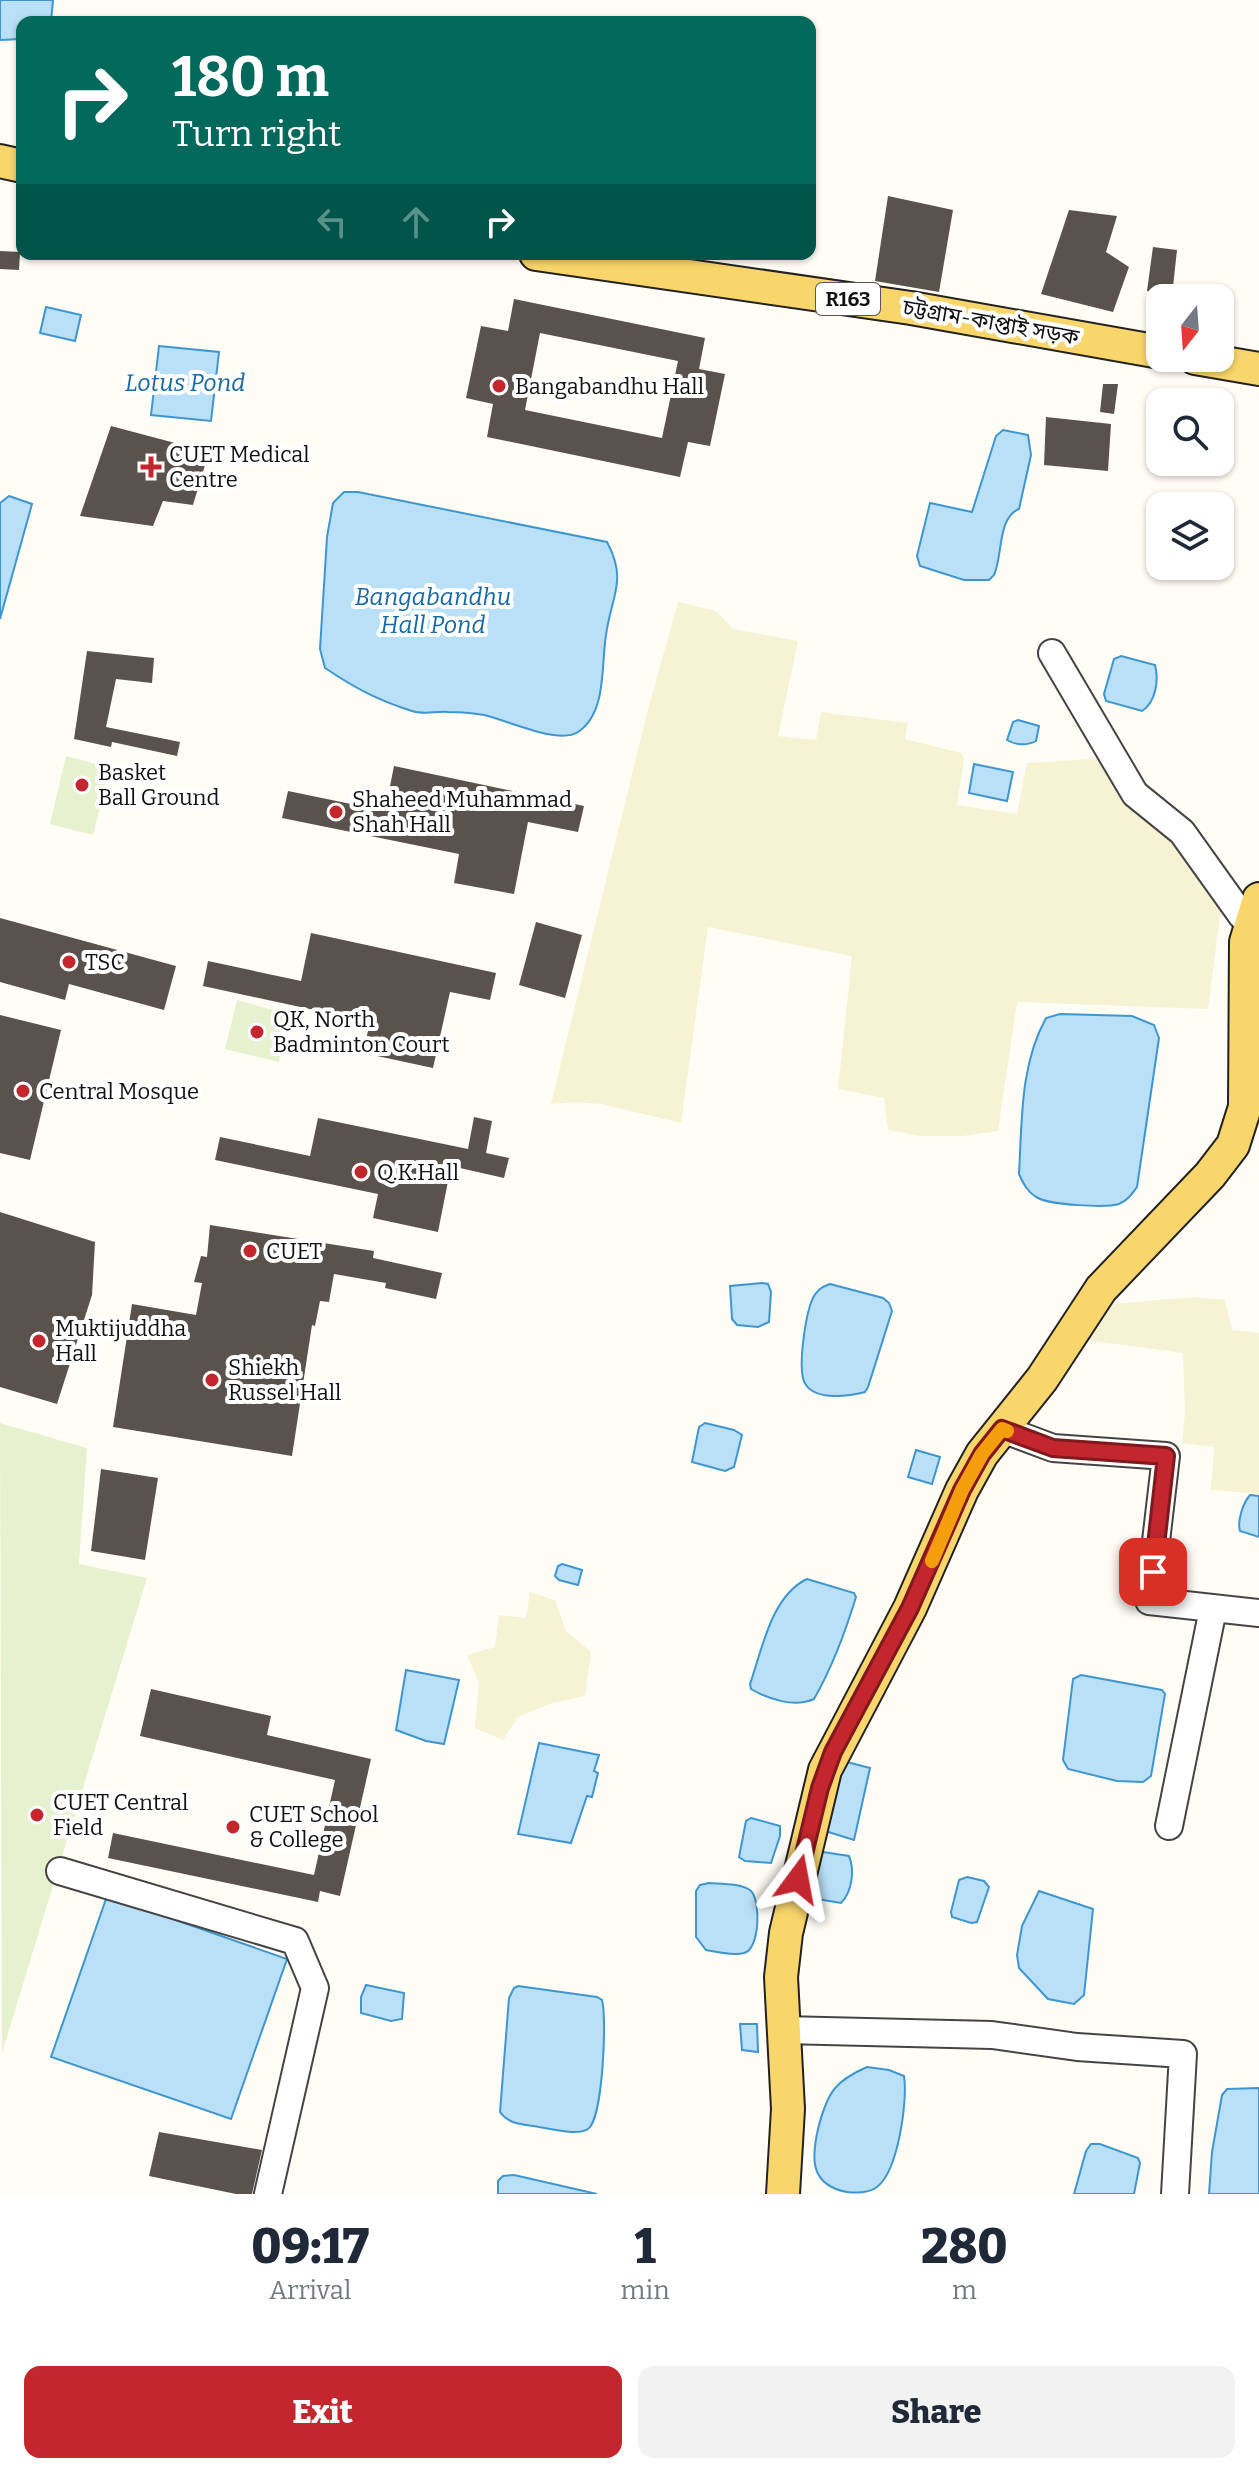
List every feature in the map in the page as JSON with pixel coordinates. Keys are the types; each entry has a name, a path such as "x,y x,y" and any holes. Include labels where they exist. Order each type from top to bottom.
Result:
{"main road":[{"name":"চট্টগ্রাম-কাপ্তাই সড়ক","path":"578,260 911,308 1146,350"},
{"path":"1234,365 1259,369"},
{"path":"783,2194 788,2109 781,1977 786,1933 825,1770 910,1608 962,1490 982,1454 1042,1379 1101,1289 1210,1175 1233,1145 1245,1107 1246,942 1255,910"}],"street":[{"path":"1052,653 1135,794 1182,832 1242,916 1255,910"},
{"path":"1002,1429 1053,1448 1166,1456 1149,1601 1259,1613"},
{"path":"1169,1826 1213,1609"},
{"path":"60,1871 295,1941 315,1988 268,2194"},
{"path":"783,2030 992,2035 1077,2047 1183,2054 1175,2194"}],"shaded area":[{"path":"678,602 716,611 733,629 798,641 778,736 816,740 821,712 908,723 905,739 961,753 964,759 957,805 1017,814 1027,763 1107,758 1163,822 1222,901 1208,1009 1017,1002 998,1131 963,1136 921,1136 888,1130 884,1098 838,1089 852,956 708,927 681,1123 601,1104 551,1104 647,713"},
{"path":"1193,1297 1225,1300 1232,1330 1259,1333 1259,1494 1211,1490 1214,1447 1182,1443 1185,1413 1183,1353 1085,1340 1113,1304"},
{"path":"530,1592 555,1600 566,1631 591,1652 585,1696 552,1703 518,1717 503,1740 475,1728 479,1683 467,1655 495,1647 499,1615 526,1618"}],"green space":[{"name":"Basket Ball Ground","path":"66,756 110,768 93,835 50,824"},
{"name":"QK, North Badminton Court","path":"237,1000 287,1014 279,1062 225,1049"},
{"name":"CUET Central Field","path":"0,1423 87,1448 79,1564 147,1578 2,2053"}],"water":[{"path":"0,0 53,0 52,16 16,16 16,39 0,40"},
{"path":"46,307 81,315 75,341 40,333"},
{"name":"Lotus Pond","path":"159,346 219,352 211,421 151,415"},
{"path":"1003,430 1028,435 1031,455 1019,509 1007,520 994,575 989,580 964,580 920,566 917,556 930,503 972,512 996,436"},
{"name":"Bangabandhu Hall Pond","path":"344,492 358,492 607,542 616,568 616,588 608,621 601,688 594,713 587,724 578,732 558,736 480,714 416,712 367,693 325,668 320,649 327,537 333,503"},
{"path":"9,496 32,504 0,619 0,503"},
{"path":"1121,656 1155,665 1155,690 1142,711 1106,701 1104,694 1114,659"},
{"path":"1018,720 1039,726 1036,741 1021,744 1007,740 1013,722"},
{"path":"974,764 1013,772 1007,801 969,793"},
{"path":"1060,1014 1132,1016 1154,1025 1159,1038 1137,1187 1119,1204 1078,1205 1038,1198 1019,1174 1024,1094 1031,1055 1046,1018"},
{"path":"768,1284 771,1292 769,1322 758,1327 737,1325 732,1319 730,1286"},
{"path":"830,1284 883,1298 892,1311 865,1392 826,1395 811,1390 803,1378 803,1343 812,1300 821,1288"},
{"path":"705,1423 742,1435 734,1467 725,1471 692,1462 699,1427"},
{"path":"916,1450 940,1457 932,1484 908,1477"},
{"path":"1250,1495 1259,1496 1259,1537 1240,1531 1241,1512"},
{"path":"562,1564 582,1570 578,1585 555,1576 558,1566"},
{"path":"807,1579 854,1593 856,1597 838,1649 814,1699 798,1703 781,1701 751,1689 750,1684 776,1611 795,1587"},
{"path":"406,1670 459,1680 444,1744 396,1730"},
{"path":"1081,1675 1162,1690 1165,1694 1151,1776 1143,1782 1117,1781 1068,1769 1063,1760 1073,1679"},
{"path":"539,1743 599,1755 592,1797 587,1796 571,1843 518,1834"},
{"path":"847,1762 870,1768 854,1840 822,1830 839,1776"},
{"path":"751,1818 780,1826 771,1863 745,1861 739,1857 746,1821"},
{"path":"823,1852 849,1856 851,1881 841,1903 810,1895 818,1859"},
{"path":"967,1877 984,1881 989,1887 977,1922 971,1923 952,1917 951,1912 959,1880"},
{"path":"709,1883 742,1887 754,1896 756,1934 749,1950 744,1953 706,1950 696,1937 696,1891 700,1885"},
{"path":"1039,1891 1093,1909 1084,1995 1074,2004 1048,1999 1019,1968 1017,1955 1022,1926"},
{"path":"107,1896 287,1959 231,2119 51,2057"},
{"path":"366,1985 404,1993 402,2019 391,2021 361,2013 361,1997"},
{"path":"518,1986 602,2000 604,2046 600,2088 593,2121 588,2129 571,2132 522,2124 512,2122 500,2112 509,1998"},
{"path":"740,2024 757,2024 758,2052 742,2050"},
{"path":"867,2067 904,2076 903,2118 896,2151 884,2179 870,2190 847,2192 825,2183 819,2176 814,2158 816,2137 834,2089 847,2077"},
{"path":"1259,2088 1259,2194 1209,2194 1212,2152 1222,2095 1227,2089"},
{"path":"1091,2144 1100,2144 1138,2158 1140,2163 1134,2194 1074,2194 1086,2151"},
{"path":"514,2175 597,2194 498,2194 498,2181 503,2176"}],"building":[{"path":"888,196 953,210 939,292 875,281"},
{"path":"1069,210 1117,216 1106,252 1129,267 1113,312 1041,294"},
{"path":"1153,247 1177,250 1173,284 1148,284"},
{"path":"0,251 16,252 19,270 0,269"},
{"name":"Bangabandhu Hall","path":"514,299 705,338 699,369 725,374 710,446 688,442 680,477 487,437 493,404 466,398 481,326 508,331","holes":["540,333 678,361 662,438 525,410"]},
{"path":"1103,384 1118,384 1114,414 1100,412"},
{"path":"1046,417 1111,424 1108,471 1044,465"},
{"name":"CUET Medical Centre","path":"111,426 209,452 193,505 163,501 153,526 80,516"},
{"path":"87,651 154,658 152,683 116,679 106,727 180,742 177,756 112,742 111,747 74,739"},
{"name":"Shaheed Muhammad Shah Hall","path":"394,766 584,806 578,832 528,822 514,894 454,883 459,854 282,818 288,791 385,811"},
{"path":"0,918 176,966 164,1010 69,984 65,1000 0,982"},
{"path":"536,922 582,935 565,998 519,985"},
{"path":"311,933 496,973 490,1000 450,992 433,1068 363,1053 370,1022 203,986 208,961 301,981"},
{"name":"Central Mosque","path":"0,1015 61,1030 30,1160 0,1153"},
{"name":"Q.K.Hall","path":"474,1117 492,1121 486,1153 509,1158 504,1178 451,1166 438,1232 373,1218 378,1194 215,1160 220,1137 310,1156 318,1118 468,1149"},
{"name":"Muktijuddha Hall","path":"0,1212 95,1242 92,1295 57,1404 0,1387"},
{"name":"Shiekh Russel Hall","path":"210,1225 374,1251 373,1258 442,1273 436,1299 385,1288 386,1283 334,1274 329,1302 320,1301 315,1326 312,1325 292,1456 113,1427 132,1304 196,1315 202,1283 194,1282 201,1256 207,1257"},
{"path":"101,1469 158,1478 145,1560 91,1551"},
{"path":"151,1689 271,1716 267,1735 371,1759 340,1896 320,1891 318,1902 108,1858 113,1833 314,1875 335,1780 140,1736"},
{"path":"159,2132 262,2150 252,2194 236,2194 149,2176"}],"slow traffic":[{"path":"932,1561 962,1490 982,1454 1002,1429 1007,1431"}],"place":[{"name":"Bangabandhu Hall","path":"499,386"},
{"name":"CUET Medical Centre","path":"151,467"},
{"name":"Basket Ball Ground","path":"82,785"},
{"name":"Shaheed Muhammad Shah Hall","path":"336,812"},
{"name":"TSC","path":"69,962"},
{"name":"QK, North Badminton Court","path":"257,1032"},
{"name":"Central Mosque","path":"23,1091"},
{"name":"Q.K.Hall","path":"361,1172"},
{"name":"CUET","path":"250,1251"},
{"name":"Muktijuddha Hall","path":"39,1341"},
{"name":"Shiekh Russel Hall","path":"212,1380"},
{"name":"CUET Central Field","path":"37,1815"},
{"name":"CUET School & College","path":"233,1827"}],"route":[{"path":"798,1879 820,1788 833,1752 910,1608 962,1490 982,1454 1002,1429 1053,1448 1166,1456 1153,1572"}]}
